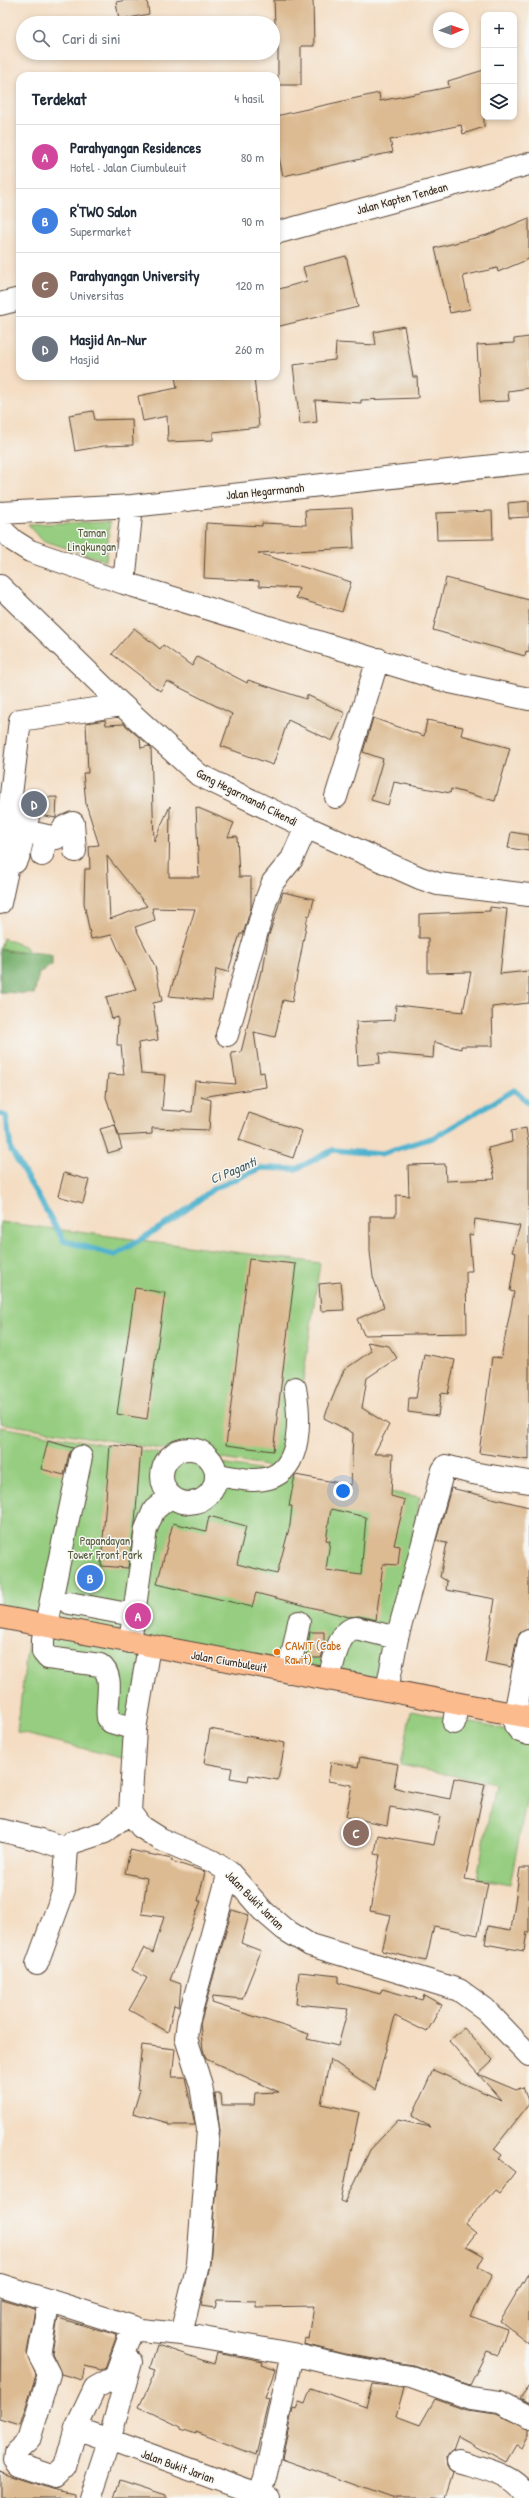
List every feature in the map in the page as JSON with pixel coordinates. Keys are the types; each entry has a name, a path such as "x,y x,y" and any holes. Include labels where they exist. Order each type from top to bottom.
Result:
{"main road":[{"name":"Jalan Ciumbuleuit","path":"0,1617 289,1672 329,1678 456,1714 522,1716"}],"street":[{"name":"Jalan Kapten Tendean","path":"280,232 529,164"},
{"path":"0,304 16,300"},
{"name":"Jalan Hegarmanah","path":"0,514 132,506 529,462"},
{"path":"124,583 132,506"},
{"path":"0,528 14,541 30,551 124,583 450,682 529,699"},
{"name":"Gang Hegarmanah Cikendi","path":"0,586 122,705 199,775 306,827 438,884 529,896"},
{"path":"336,797 378,659"},
{"path":"0,903 3,858 20,720 122,705"},
{"path":"3,858 15,862 18,858 26,824 45,846 56,838 64,827 73,823 75,851"},
{"path":"228,1035 266,900 273,882 292,859 306,827"},
{"path":"217,1475 248,1479 268,1479 278,1474 288,1466 294,1451 298,1420 295,1388"},
{"path":"188,1449 199,1451 208,1456 214,1465 217,1475 215,1486 209,1495 200,1501 190,1504 180,1502 171,1496 164,1488 162,1477 164,1466 170,1458 178,1452 188,1449"},
{"path":"81,1457 43,1640 45,1655 100,1665 104,1668 108,1677 108,1718 111,1722 135,1729"},
{"path":"394,1696 397,1638 446,1466 472,1474 529,1482"},
{"path":"37,1964 64,1890 67,1849 71,1843 77,1840 105,1832 130,1812 140,1644 133,1614 146,1529 154,1510 171,1496"},
{"path":"69,1603 133,1614"},
{"path":"289,1672 299,1622"},
{"path":"329,1678 342,1636 351,1628 397,1638"},
{"path":"529,1641 522,1716 516,1729 529,1734"},
{"name":"Jalan Bukit Jarian","path":"130,1812 141,1827 160,1839 212,1861 229,1872 263,1911 297,1938 310,1945 338,1954 459,1990 485,2008 529,2055"},
{"path":"0,1830 41,1840 67,1849"},
{"path":"181,2334 198,2264 208,2130 201,2085 186,2038 188,2022 229,1872"},
{"path":"1,2279 49,2300 133,2327 115,2377 96,2388 76,2428 65,2467 55,2477 19,2465 15,2460 16,2452 29,2440 49,2374 39,2355 49,2300"},
{"path":"1,2279 62,2292 137,2320 141,2325 109,2441 90,2498"},
{"path":"140,2330 181,2334 292,2354 342,2366 411,2377 470,2398 500,2402 529,2417"},
{"path":"264,2496 265,2478 292,2354"},
{"name":"Jalan Bukit Jarian","path":"76,2428 264,2496"},
{"path":"458,2461 501,2475 524,2492 527,2498"}],"green space":[{"name":"Taman Lingkungan","path":"110,522 106,561 42,540 28,524"},
{"path":"3,938 26,947 29,953 0,949"},
{"path":"0,949 13,952 40,953 52,956 52,965 39,973 34,994 0,992"},
{"path":"0,1222 320,1263 290,1470 0,1423"},
{"name":"Papandayan Tower Front Park","path":"0,1427 420,1497 384,1684 144,1641 125,1759 17,1732 31,1616 0,1611"},
{"path":"411,1711 529,1734 529,1797 527,1797 510,1884 477,1878 495,1784 401,1765"}],"building":[{"path":"126,0 147,0 149,14 139,16 118,16 116,2"},
{"path":"274,0 313,0 314,46 301,46 301,85 280,85 278,60 280,60 280,16 275,16"},
{"path":"481,71 481,120 484,120 484,127 463,134 461,125 390,140 393,152 283,176 280,162 280,115 379,93 380,101 449,87 448,81"},
{"path":"529,218 529,259 498,272 497,268 463,276 470,309 450,313 435,248 487,235"},
{"path":"346,256 358,307 280,326 280,289 307,281 303,267"},
{"path":"404,326 413,377 417,377 418,398 361,400 361,403 315,400 317,422 300,424 293,365 335,360 336,343 376,345 374,332"},
{"path":"529,337 529,388 508,391 509,401 480,402 477,345 514,343 514,339"},
{"path":"176,380 254,380 259,427 213,432 213,440 168,442 167,416 143,421 138,396 177,388"},
{"path":"93,411 95,420 132,419 133,445 104,446 75,451 69,415"},
{"path":"529,501 529,517 509,518 508,503"},
{"path":"352,508 354,548 258,553 351,582 342,612 296,598 299,588 259,586 259,581 204,578 206,523 262,526 262,523 306,525 305,510"},
{"path":"492,511 493,539 437,540 436,513"},
{"path":"446,578 529,600 529,652 526,651 525,656 433,630"},
{"path":"134,628 160,649 163,645 192,666 197,657 247,683 248,680 306,699 307,695 345,713 332,741 288,720 273,765 221,746 232,714 167,681 160,691 112,654"},
{"path":"373,718 424,736 427,720 463,727 461,735 510,748 495,801 451,789 450,793 394,782 388,805 371,800 383,759 363,752"},
{"path":"105,720 106,725 124,724 140,738 141,748 149,746 151,748 154,841 170,806 169,877 199,877 196,807 234,823 228,837 237,836 239,877 251,877 251,908 243,934 240,934 228,972 216,969 212,1000 169,996 195,909 152,908 155,920 135,927 155,966 162,1001 153,1003 158,1040 138,1043 141,1073 165,1075 162,1110 192,1112 195,1081 236,1084 231,1053 241,1052 261,971 263,971 268,938 283,892 314,899 310,916 308,915 292,1002 283,1000 275,1037 254,1032 260,1073 264,1072 266,1087 201,1097 211,1100 209,1130 152,1128 152,1134 119,1136 106,1097 108,1074 124,1075 121,1045 117,1045 118,1017 112,1019 106,997 136,989 112,935 91,939 84,903 85,869 90,869 89,846 99,845 86,804 83,773 88,773 86,723","holes":["107,856 147,906 110,919"]},
{"path":"57,797 56,818 40,815 37,808 31,805 22,806 23,798"},
{"path":"511,832 529,835 529,851 508,848"},
{"path":"490,907 507,909 500,974 529,971 529,1003 492,1007 493,1046 461,1046 461,1049 434,1042 433,1058 379,1053 380,1063 358,1065 356,1022 395,1020 396,1005 463,1012 471,972 428,973 428,938 419,938 419,914 490,911"},
{"path":"249,1113 302,1131 293,1158 239,1140"},
{"path":"115,1125 122,1149 108,1153 100,1129"},
{"path":"526,1128 529,1148 529,1460 479,1453 492,1357 501,1358 514,1292 510,1291 516,1253 512,1252 520,1226 475,1219 473,1235 469,1234 472,1271 466,1271 467,1333 364,1335 357,1319 384,1307 373,1277 370,1251 370,1216 396,1216 396,1195 409,1196 408,1165 445,1164 446,1181 495,1179 488,1148 512,1142 511,1131"},
{"path":"64,1173 89,1180 83,1203 58,1196"},
{"path":"249,1259 296,1264 273,1451 226,1445"},
{"path":"341,1282 344,1310 321,1311 319,1284"},
{"path":"135,1288 165,1293 147,1419 117,1414"},
{"path":"367,1342 389,1346 397,1358 367,1378 362,1408 389,1425 374,1454 393,1454 391,1496 405,1500 394,1545 400,1546 398,1565 383,1564 376,1620 359,1616 349,1617 256,1593 252,1607 157,1584 173,1523 206,1531 209,1516 246,1526 237,1564 277,1574 290,1525 292,1506 289,1506 295,1475 351,1485 353,1433 324,1418 344,1370 371,1351","holes":["331,1509 366,1517 361,1575 326,1570 330,1541 326,1540"]},
{"path":"424,1354 455,1360 448,1394 441,1393 438,1416 408,1412 409,1398 416,1398"},
{"path":"48,1441 73,1448 69,1454 64,1475 41,1469"},
{"path":"110,1445 141,1448 135,1523 128,1568 101,1566"},
{"path":"451,1488 529,1507 529,1629 520,1633 517,1638 511,1667 485,1662 495,1599 446,1590 447,1581 440,1577 447,1543 436,1541"},
{"path":"310,1632 324,1632 324,1649 321,1658 306,1658"},
{"path":"210,1729 285,1743 278,1780 249,1775 248,1781 230,1778 232,1768 204,1763"},
{"path":"360,1757 398,1764 394,1787 403,1790 450,1799 454,1778 485,1784 465,1879 488,1883 478,1935 434,1926 426,1961 382,1951 391,1915 370,1911 380,1855 375,1854 378,1835 434,1845 440,1816 390,1807 387,1825 346,1817 352,1785 328,1781 331,1762 358,1767"},
{"path":"130,1850 172,1859 171,1861 205,1872 198,1901 201,1901 170,1980 181,1984 179,2007 174,2005 168,2032 129,2010 147,1978 132,1970 144,1948 153,1953 164,1917 142,1914 147,1878 125,1873"},
{"path":"520,1868 529,1868 529,1932 527,1932 524,1951 485,1944 488,1926 511,1930"},
{"path":"232,1910 249,1915 241,1943 261,1951 242,1999 213,1996 212,2003 309,2034 307,2039 338,2046 348,2009 296,2004 299,1972 339,1976 339,1983 380,1994 382,1989 422,2000 424,1995 442,2005 427,2032 395,2016 375,2090 330,2059 321,2104 359,2112 341,2201 345,2203 370,2150 398,2120 430,2127 412,2116 433,2070 501,2100 478,2074 516,2090 523,2087 529,2104 494,2149 502,2155 499,2159 515,2172 499,2193 495,2190 465,2224 476,2233 466,2246 484,2256 478,2267 492,2275 470,2316 507,2329 498,2355 487,2351 470,2385 413,2365 344,2354 304,2344 305,2338 309,2339 314,2306 256,2307 256,2301 217,2300 215,2308 201,2306 210,2265 220,2131 215,2094 221,2094 222,2105 254,2105 255,2093 279,2092 206,2059 203,2049 200,2024"},
{"path":"464,2028 493,2060 478,2074 449,2041"},
{"path":"142,2045 175,2049 172,2077 185,2077 195,2125 168,2125 168,2123 133,2113 140,2090 137,2089"},
{"path":"529,2272 529,2343 500,2321"},
{"path":"1,2299 35,2309 27,2353 36,2375 20,2425 0,2419"},
{"path":"58,2318 117,2335 105,2368 101,2370 85,2366 82,2380 61,2374 52,2353"},
{"path":"157,2345 214,2364 217,2353 263,2362 262,2365 275,2370 265,2398 269,2399 256,2455 196,2432 196,2434 181,2429 181,2427 139,2407 156,2370 150,2368"},
{"path":"372,2384 404,2388 396,2416 420,2425 435,2399 466,2410 496,2414 529,2429 529,2434 522,2448 516,2445 506,2462 458,2436 453,2450 446,2458 447,2467 453,2472 445,2498 392,2498 282,2459 293,2408 296,2409 299,2402 305,2404 311,2388 366,2407"},
{"path":"529,2386 529,2403 520,2398"},
{"path":"0,2472 51,2489 74,2494 74,2498 0,2498"},
{"path":"120,2480 166,2495 166,2498 114,2498"}],"waterway":[{"name":"Ci Paganti","path":"0,1114 6,1116 11,1150 64,1241 115,1255 174,1219 213,1189 262,1168 296,1169 333,1150 380,1154 435,1137 514,1090 529,1103"}],"place":[{"name":"Masjid An-Nur","path":"34,804"},
{"name":"R'TWO Salon","path":"90,1578"},
{"name":"Parahyangan Residences","path":"138,1616"},
{"name":"CAWIT (Cabe Rawit)","path":"277,1652"},
{"name":"Parahyangan University","path":"356,1833"}]}
